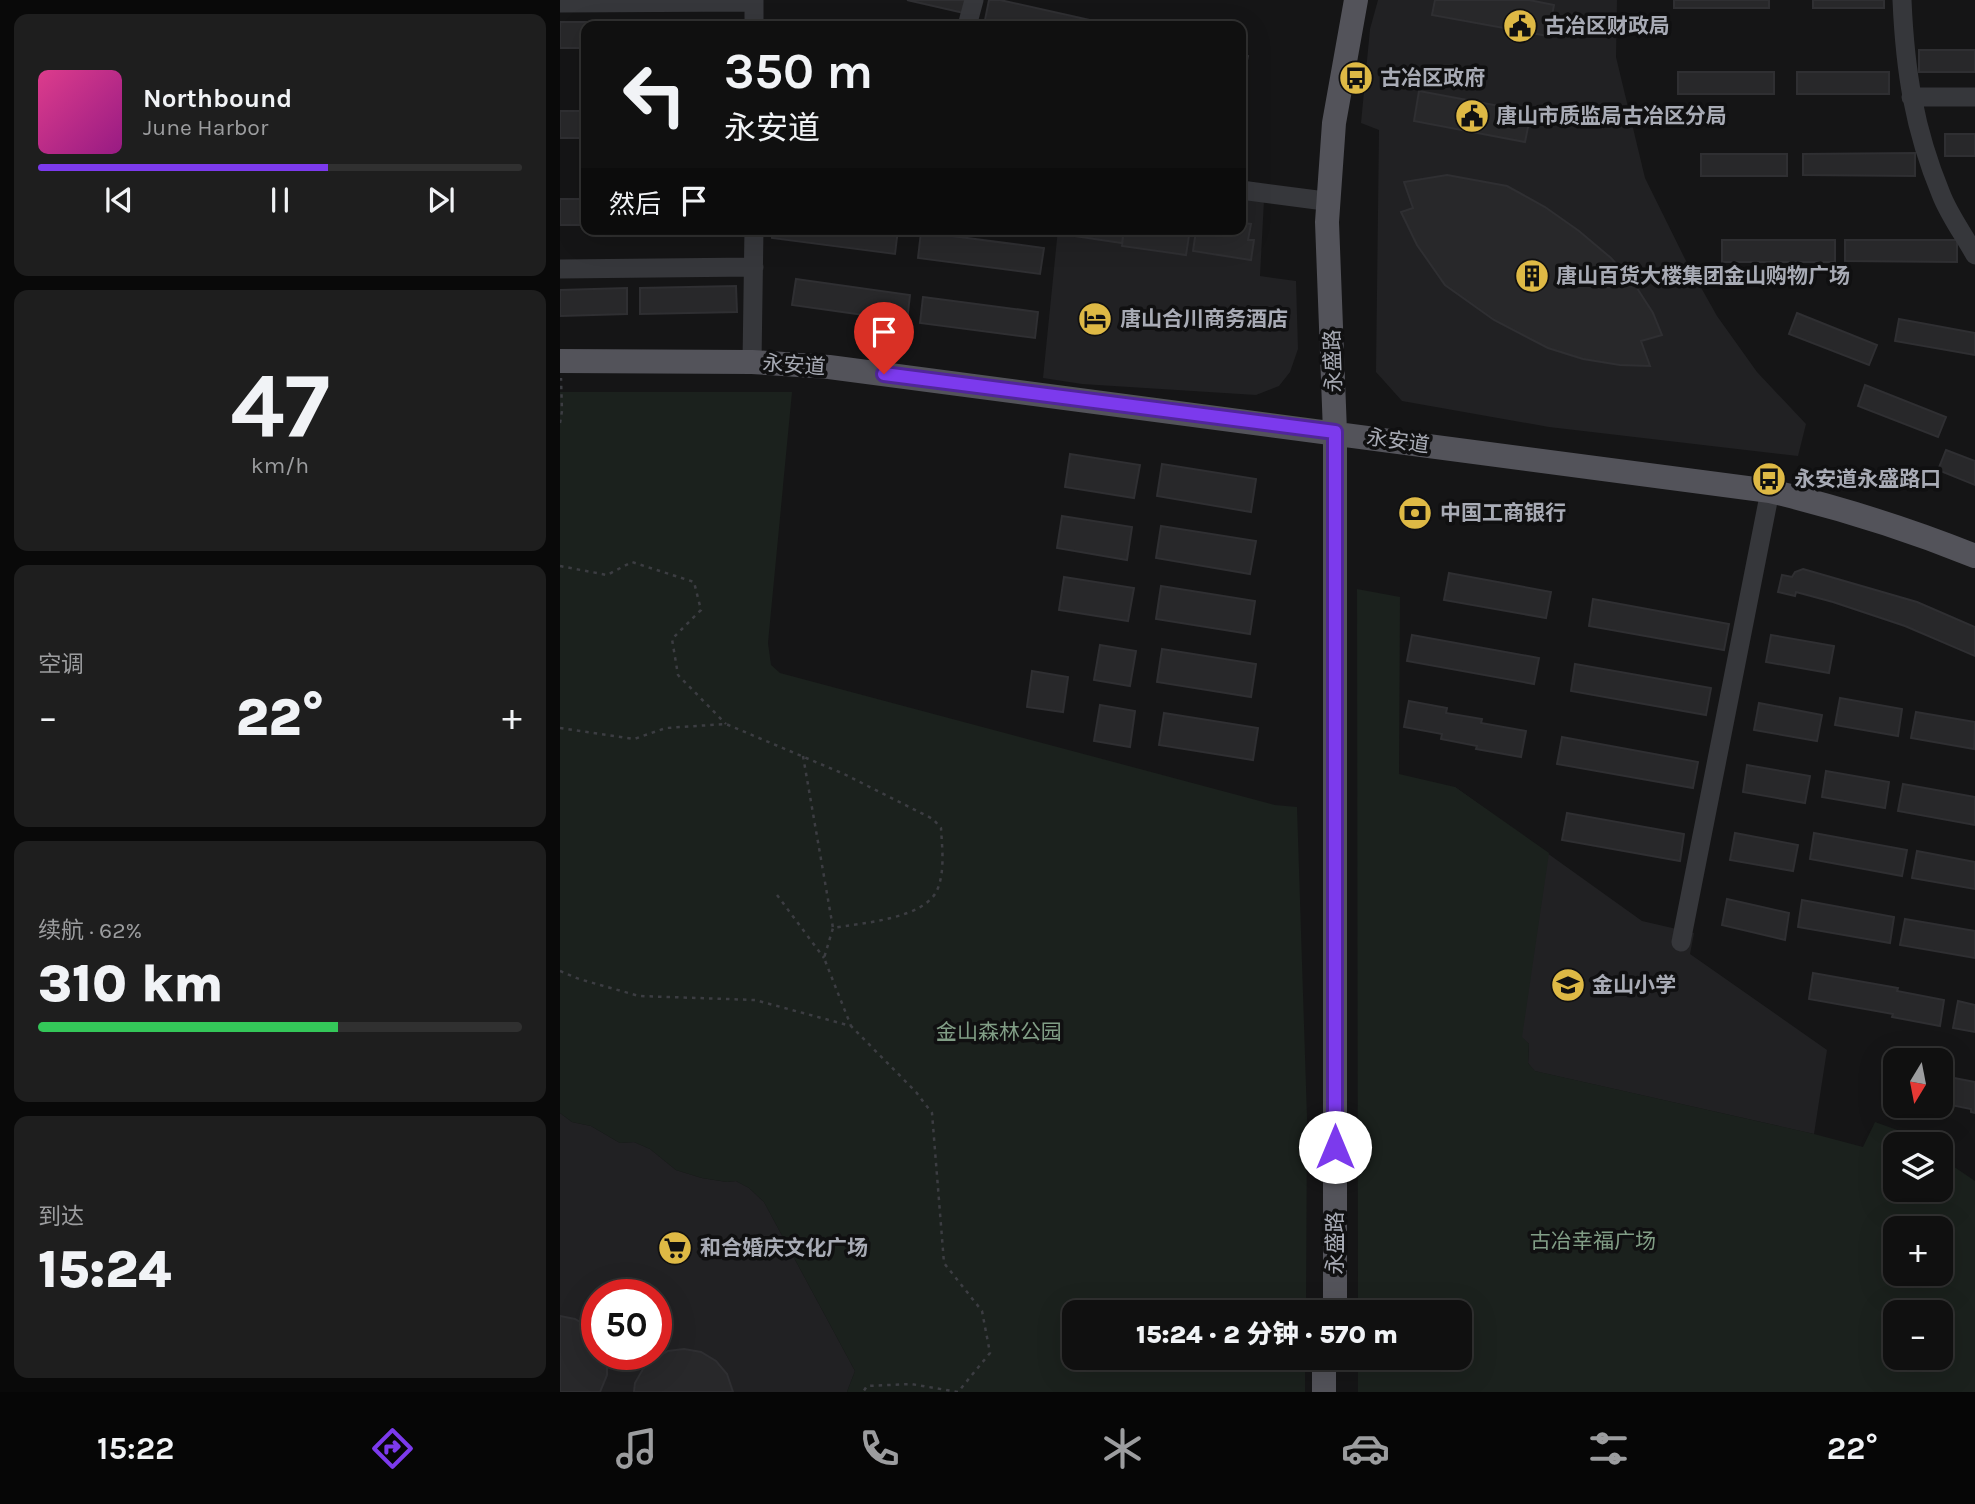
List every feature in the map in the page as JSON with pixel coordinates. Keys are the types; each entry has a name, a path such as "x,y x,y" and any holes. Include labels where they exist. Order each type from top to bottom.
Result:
{"main road":[{"name":"永盛路","path":"1324,1300 1330,432 1317,200 1322,129 1342,0"},
{"name":"永盛路","path":"1335,1300 1327,222 1334,123 1356,0"},
{"name":"永安道","path":"560,360 752,362 828,367 1770,491 1833,506 1893,525 1975,556"},
{"path":"1324,1370 1324,1392"},
{"path":"1335,1370 1335,1392"}],"street":[{"path":"968,21 974,0"},
{"path":"1902,0 1904,55 1917,127 1941,196 1975,255"},
{"path":"560,3 754,1 754,21"},
{"path":"1911,97 1975,97"},
{"path":"1246,191 1317,200"},
{"path":"752,362 754,235"},
{"path":"560,270 754,267"},
{"path":"1681,942 1770,491"}],"path":[{"path":"560,360 560,423"},
{"path":"560,566 607,575 632,562 694,582 701,610 672,639 678,675 726,724 844,774 933,819 941,828 943,861 937,891 925,904 912,912 893,917 833,928"},
{"path":"560,728 634,739 666,728 726,724"},
{"path":"803,756 833,928 824,958"},
{"path":"776,895 824,958 851,1026 916,1092 932,1113 944,1263 982,1311 990,1353 958,1392 911,1384 867,1386 863,1392"},
{"path":"560,971 639,996 755,1000 851,1026"}],"shaded area":[{"name":"唐山百货大楼集团金山购物广场","path":"1378,0 1617,0 1616,57 1645,178 1717,316 1757,372 1806,424 1798,456 1549,427 1402,401 1376,372 1379,130 1361,123 1370,29"},
{"path":"1246,198 1264,200 1260,276 1296,281 1298,349 1290,372 1279,386 1256,395 1082,384 1043,378 1057,235 1246,235"},
{"name":"金山小学","path":"1455,787 1642,921 1694,933 1690,954 1827,1050 1814,1134 1534,1071 1528,1063 1529,1044 1522,1038"},
{"name":"和合婚庆文化广场","path":"560,1113 572,1122 591,1126 620,1143 634,1142 650,1149 676,1170 702,1178 736,1181 749,1188 764,1202 855,1371 847,1392 560,1392"}],"green space":[{"name":"金山森林公园","path":"560,392 792,392 768,643 771,665 780,673 1275,805 1297,807 1307,1118 1306,1300 1062,1300 1062,1370 1305,1370 1305,1392 847,1392 855,1371 764,1202 749,1188 736,1181 702,1178 676,1170 650,1149 634,1142 620,1143 591,1126 572,1122 560,1113"},
{"name":"古冶幸福广场","path":"1357,589 1400,597 1399,774 1455,787 1549,853 1522,1037 1529,1044 1528,1063 1535,1071 1863,1147 1875,1122 1903,1132 1883,1132 1883,1202 1953,1202 1953,1166 1975,1181 1975,1392 1358,1392 1358,1370 1472,1370 1472,1300 1358,1300"}],"building":[{"path":"907,0 967,0 964,13"},
{"path":"989,0 1000,0 1094,21 990,21 985,20"},
{"name":"古冶区财政局","path":"1435,0 1529,0 1554,5 1548,36 1432,15"},
{"path":"1674,0 1769,0 1769,8 1674,8"},
{"path":"1813,0 1884,0 1884,8 1813,8"},
{"path":"560,22 581,22 581,48 560,48"},
{"path":"1919,50 1975,50 1975,72 1919,72"},
{"path":"1678,72 1774,72 1774,94 1678,94"},
{"path":"1797,72 1889,72 1889,94 1797,94"},
{"name":"唐山市质监局古冶区分局","path":"1419,91 1531,112 1525,142 1414,121"},
{"path":"560,111 581,111 581,138 560,138"},
{"path":"1945,134 1975,134 1975,156 1945,156"},
{"path":"1915,153 1915,176 1803,175 1803,154"},
{"path":"1701,154 1787,154 1787,176 1701,176"},
{"name":"唐山百货大楼集团金山购物广场","path":"1447,175 1507,186 1545,207 1611,258 1635,285 1653,313 1662,335 1641,341 1650,366 1620,365 1583,359 1548,348 1494,320 1445,285 1417,245 1401,212 1413,208 1404,182"},
{"path":"560,199 581,199 581,225 560,225"},
{"path":"1246,224 1251,224 1248,240 1254,240 1251,260 1193,251 1195,235 1246,235"},
{"path":"772,235 897,235 895,254 772,238"},
{"path":"921,235 944,235 1044,248 1040,274 918,258"},
{"path":"1074,235 1123,235 1122,243"},
{"path":"1123,235 1189,235 1186,255 1122,246"},
{"path":"1722,240 1835,240 1835,262 1722,262"},
{"path":"1845,240 1957,240 1957,262 1845,261"},
{"path":"796,279 910,295 907,321 792,305"},
{"path":"736,286 737,312 640,314 640,288"},
{"path":"627,288 627,314 560,316 560,290"},
{"path":"923,297 1038,312 1035,338 920,323"},
{"path":"1797,313 1877,345 1869,365 1789,334"},
{"path":"1899,319 1975,333 1975,355 1895,341"},
{"path":"1865,385 1946,417 1938,437 1858,406"},
{"path":"1946,450 1975,461 1975,485 1938,470"},
{"path":"1070,454 1140,465 1134,498 1065,487"},
{"path":"1162,464 1256,479 1251,512 1157,496"},
{"path":"1062,516 1132,527 1127,560 1057,548"},
{"path":"1161,526 1256,541 1250,574 1156,558"},
{"path":"1803,569 1917,602 1975,627 1975,656 1905,626 1833,602 1796,592 1795,596 1778,592 1782,575 1792,577 1795,572"},
{"path":"1449,573 1551,592 1546,618 1444,600"},
{"path":"1064,577 1134,588 1128,621 1059,610"},
{"path":"1161,586 1255,601 1250,634 1156,619"},
{"path":"1593,599 1729,624 1724,650 1589,626"},
{"path":"1412,635 1539,658 1534,684 1407,661"},
{"path":"1771,635 1834,646 1829,673 1766,662"},
{"path":"1100,645 1136,651 1130,686 1094,680"},
{"path":"1162,649 1256,664 1251,697 1157,682"},
{"path":"1575,664 1711,688 1706,715 1571,691"},
{"path":"1032,671 1068,677 1063,712 1027,707"},
{"path":"1840,698 1902,709 1898,736 1835,725"},
{"path":"1409,701 1447,708 1446,713 1482,719 1481,723 1526,731 1521,757 1476,749 1477,746 1441,739 1442,734 1404,727"},
{"path":"1759,703 1822,715 1817,741 1754,730"},
{"path":"1100,705 1135,711 1130,747 1094,741"},
{"path":"1916,712 1975,722 1974,749 1911,738"},
{"path":"1164,713 1258,728 1253,760 1159,745"},
{"path":"1562,737 1698,762 1693,788 1557,764"},
{"path":"1747,765 1810,776 1805,803 1743,792"},
{"path":"1826,771 1889,782 1885,808 1822,797"},
{"path":"1903,784 1975,797 1975,825 1898,811"},
{"path":"1567,813 1684,834 1680,861 1562,840"},
{"path":"1735,833 1798,845 1793,871 1730,860"},
{"path":"1814,833 1907,850 1902,876 1810,859"},
{"path":"1917,851 1975,862 1975,889 1912,878"},
{"path":"1727,899 1789,913 1785,940 1722,925"},
{"path":"1802,900 1894,917 1890,943 1798,927"},
{"path":"1905,919 1975,931 1975,958 1900,945"},
{"path":"1813,973 1898,988 1897,991 1944,1000 1940,1026 1892,1017 1893,1014 1809,999"},
{"path":"1958,1001 1975,1005 1975,1032 1953,1028"},
{"path":"1953,1078 1975,1082 1975,1113 1971,1112 1971,1109 1953,1105"},
{"path":"560,1316 581,1323 581,1370 607,1370 607,1375 600,1392 560,1392"},
{"path":"684,1349 701,1352 716,1361 727,1374 733,1392 634,1392 635,1383 642,1370 672,1370 672,1350"}],"place":[{"name":"古冶区财政局","path":"1520,26"},
{"name":"古冶区政府","path":"1356,78"},
{"name":"唐山市质监局古冶区分局","path":"1472,116"},
{"name":"唐山百货大楼集团金山购物广场","path":"1532,276"},
{"name":"唐山合川商务酒店","path":"1095,319"},
{"name":"永安道永盛路口","path":"1769,479"},
{"name":"中国工商银行","path":"1415,513"},
{"name":"金山小学","path":"1568,985"},
{"name":"和合婚庆文化广场","path":"675,1248"}],"route":[{"path":"884,374 1335,432 1335,1147"}]}
